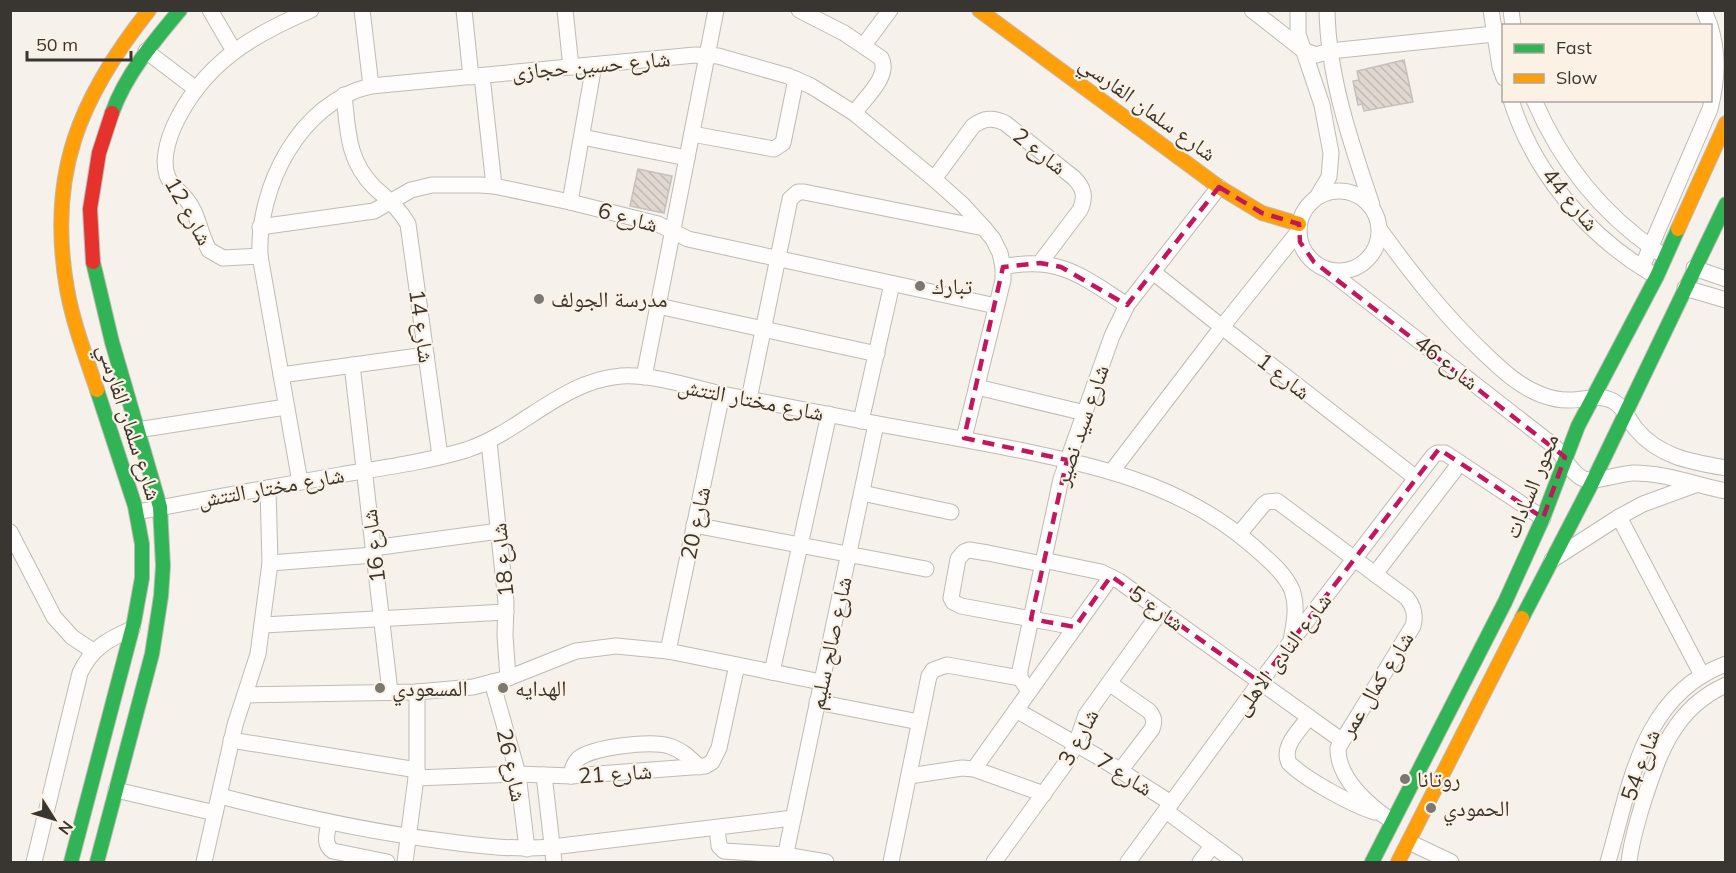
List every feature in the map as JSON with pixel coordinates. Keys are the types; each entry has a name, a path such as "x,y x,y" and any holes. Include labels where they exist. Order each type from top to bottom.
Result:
{"street":[{"name":"شارع سلمان الفارسي","path":"70,862 132,629 141,588 143,565 137,512 67,292 61,258 59,210 66,167 79,118 104,71 128,34 149,10"},
{"name":"شارع سلمان الفارسي","path":"97,862 158,625 163,567 160,507 93,265 90,209 95,171 107,126 130,74 180,10"},
{"path":"210,10 234,51"},
{"name":"شارع 12","path":"260,256 223,258 209,250 193,209 167,175 168,140 183,108 207,75 234,51 268,30 311,10"},
{"path":"362,10 371,86"},
{"path":"464,10 494,186"},
{"path":"565,10 571,67"},
{"path":"644,376 716,10"},
{"path":"864,45 890,10"},
{"name":"شارع سلمان الفارسي","path":"979,10 1219,187 1262,213 1299,228"},
{"path":"1252,10 1303,50 1317,55 1330,51 1499,34"},
{"path":"1112,471 1299,228 1303,213 1317,197 1329,177 1331,153 1322,105 1298,34 1298,10"},
{"path":"1491,10 1499,34 1502,67"},
{"path":"803,11 864,45 881,58 884,70 882,76 854,113"},
{"path":"1299,228 1303,249 1308,256 1328,270 1346,271 1364,263 1376,249 1380,231 1347,127 1324,12"},
{"path":"1712,32 1717,63 1716,86 1712,101"},
{"path":"146,51 196,88"},
{"name":"شارع حسين حجازى","path":"300,482 260,256 260,227 269,188 287,152 312,120 344,95 356,89 371,86 707,55 733,60 796,79 833,99 854,113 962,204 997,246 1003,267 1003,280 964,438"},
{"path":"570,202 594,65"},
{"path":"692,134 774,149 779,147 783,143 796,79"},
{"name":"شارع 14","path":"344,95 350,147 355,162 374,187 400,210 408,224 440,456"},
{"name":"شارع 44","path":"1512,102 1515,115 1533,152 1555,185 1587,223 1610,243 1657,276"},
{"name":"شارع 44","path":"1535,102 1555,143 1582,183 1621,225 1666,257"},
{"path":"1642,267 1712,102"},
{"name":"شارع 2","path":"934,179 980,121 988,118 1005,123 1080,184 1084,192 1080,210 1040,263"},
{"name":"محور السادات","path":"1372,862 1387,818 1500,612 1543,518 1578,426 1657,276 1725,123"},
{"path":"582,136 687,158"},
{"name":"شارع 6","path":"260,227 374,211 411,189 432,185 494,186 658,224 688,239 996,306"},
{"name":"شارع سيد نصير","path":"1020,678 1060,478 1112,336 1127,306 1219,187"},
{"path":"1317,197 1327,192 1347,191 1357,194 1373,208"},
{"path":"749,399 790,199 798,192 984,228"},
{"name":"محور السادات","path":"1398,862 1593,481 1725,204"},
{"name":"شارع 46","path":"1380,231 1447,317 1511,378 1525,387 1554,399 1595,397"},
{"path":"1003,267 1022,263 1040,263 1061,267 1080,275 1127,306"},
{"path":"1694,268 1725,279"},
{"name":"شارع 46","path":"1328,270 1530,427 1565,457 1568,465 1578,476 1593,481"},
{"name":"شارع 1","path":"1154,272 1416,478"},
{"name":"شارع صالح سليم","path":"785,859 862,493 876,354 892,284"},
{"path":"1685,288 1725,300"},
{"path":"658,306 876,354"},
{"path":"281,375 426,355"},
{"name":"شارع 16","path":"352,365 390,692"},
{"name":"شارع مختار التتش","path":"137,512 440,456 489,442 562,395 582,385 602,379 644,376 722,394 1067,459 1112,471 1166,491 1191,503 1239,534 1283,575 1292,590 1296,608 1291,641"},
{"path":"977,387 1085,413"},
{"name":"شارع 20","path":"668,651 722,394"},
{"path":"1595,397 1612,401 1625,412 1634,427 1646,440 1661,451 1676,457 1725,468"},
{"path":"137,430 286,407"},
{"path":"772,672 830,414"},
{"name":"شارع 18","path":"489,442 506,612 508,678"},
{"name":"شارع النادى الاهلى","path":"1128,862 1260,682 1433,456 1441,452 1460,463"},
{"path":"1375,574 1460,463 1543,518"},
{"path":"1593,481 1613,475 1634,473 1655,475 1725,491"},
{"path":"1550,562 1643,504 1696,484"},
{"path":"204,862 231,740 258,654 263,625 270,563 268,488"},
{"path":"862,493 951,512"},
{"name":"شارع كمال عمر","path":"1239,534 1263,505 1277,501 1355,558 1412,604 1415,618 1413,626 1338,748 1337,758 1340,767 1365,798 1387,818"},
{"path":"1619,517 1702,675"},
{"path":"694,525 926,569"},
{"path":"270,563 374,552 499,531"},
{"path":"10,532 54,617 72,637 93,651"},
{"name":"شارع 5","path":"1030,619 961,606 953,602 951,598 957,559 960,555 969,550 1090,570 1111,577 1341,740"},
{"path":"974,769 1111,577"},
{"name":"شارع 3","path":"994,862 1065,764 1076,744 1086,714 1161,611"},
{"path":"263,625 506,612"},
{"path":"1030,619 1075,627"},
{"path":"34,862 81,673 86,661 104,642 132,629"},
{"path":"246,695 417,692 473,687 508,678 576,651 616,646 668,651 821,682"},
{"name":"شارع 54","path":"1608,862 1638,759 1648,734 1662,711 1680,691 1702,675 1725,664"},
{"path":"571,776 575,762 587,754 601,749 658,743 680,750 699,767 712,762 719,748 737,665"},
{"path":"891,862 929,676 933,670 947,665 1020,678 1029,692"},
{"name":"شارع 26","path":"492,682 518,774 527,849"},
{"path":"1109,683 1149,711 1154,723 1152,729 1120,771"},
{"name":"شارع 54","path":"1629,862 1655,764 1665,741 1679,720 1697,703 1725,685"},
{"path":"405,862 416,774 417,692"},
{"path":"817,702 920,722"},
{"name":"شارع 7","path":"1016,710 1120,771 1169,807 1212,846 1235,862"},
{"path":"1309,717 1288,746 1289,763 1344,798 1387,818"},
{"name":"شارع 21","path":"231,740 416,774 571,776 699,767"},
{"path":"909,776 962,768 974,769 1044,794"},
{"path":"544,775 553,855"},
{"path":"116,790 216,813"},
{"path":"220,796 329,822 509,856 527,849 553,855 793,818"},
{"path":"329,822 326,844 328,848 387,862"},
{"path":"717,828 719,846 724,851 826,862"},
{"path":"1408,842 1451,862"},
{"path":"1200,862 1212,846"}],"highlighted area":[{"path":"1219,187 1262,213 1299,224 1300,242 1314,262 1565,457 1543,518 1439,449 1260,682 1111,576 1075,627 1031,619 1067,460 964,438 1003,267 1040,263 1061,267 1127,305"}],"building":[{"path":"1404,60 1413,102 1364,111 1362,104 1358,105 1353,81 1359,80 1357,71"},
{"path":"638,169 672,176 664,213 630,206"}],"traffic: fast":[{"path":"112,113 133,71 180,10"},
{"path":"1522,618 1593,481 1726,204"},
{"path":"1372,862 1505,602 1543,518 1578,426 1657,276 1678,229"},
{"path":"93,262 112,342 160,507 163,566 152,654 97,862"},
{"path":"71,862 134,622 142,578 142,544 135,506 97,390"}],"traffic: slow":[{"path":"97,390 76,327 67,289 62,248 62,210 66,174 74,140 87,107 104,75 149,10"},
{"path":"979,10 1219,187 1262,213 1299,224"},
{"path":"1678,229 1726,123"},
{"path":"1398,862 1522,618"}],"traffic: jam":[{"path":"93,262 90,209 99,153 112,113"}],"place":[{"name":"تبارك","path":"920,286"},
{"name":"مدرسة الجولف","path":"539,299"},
{"name":"المسعودي","path":"380,688"},
{"name":"الهدايه","path":"503,688"},
{"name":"روتانا","path":"1405,779"},
{"name":"الحمودي","path":"1431,808"}]}
